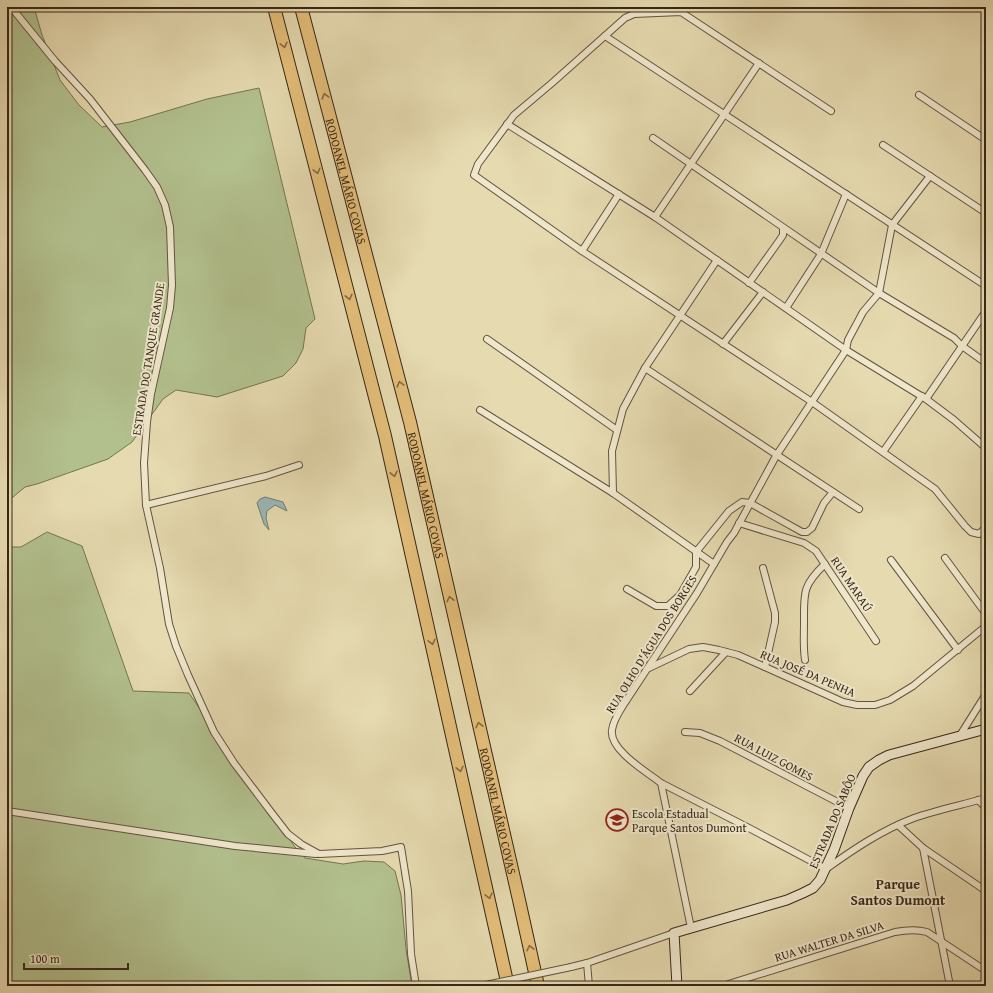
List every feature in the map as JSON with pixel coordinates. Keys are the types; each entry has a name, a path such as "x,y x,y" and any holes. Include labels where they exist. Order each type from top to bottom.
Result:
{"highway":[{"path":"274,7 385,436 508,986"},
{"name":"RODOANEL MÁRIO COVAS","path":"301,7 410,422 538,986"}],"street":[{"name":"ESTRADA DO TANQUE GRANDE","path":"11,7 55,61 90,99 145,170 157,187 165,205 170,227 172,285 170,308 151,394 144,463 146,505 160,568 169,624 188,675 214,732 234,763 288,834 301,844 319,854"},
{"path":"831,111 681,12 634,14 625,18 514,115 478,164 474,175 582,251 812,402 935,489 971,532 979,534 986,527"},
{"path":"605,36 986,286"},
{"path":"655,217 759,63"},
{"path":"919,95 986,140"},
{"path":"507,124 655,217 846,350 924,398 954,420 986,448"},
{"path":"653,138 879,293 954,338 986,364"},
{"path":"883,145 986,213"},
{"path":"879,293 892,225 930,176"},
{"path":"582,251 619,194"},
{"path":"786,308 821,254 846,194"},
{"path":"749,283 783,235 783,228"},
{"path":"612,493 612,451 623,409 645,368 717,260"},
{"path":"724,344 763,292"},
{"name":"RUA OLHO D'ÁGUA DOS BORGES","path":"826,870 749,828 661,783 621,752 612,740 612,730 624,704 649,668 734,533 776,456 846,350 848,340 863,312 879,293"},
{"path":"883,452 962,346 986,311"},
{"path":"487,339 617,430"},
{"path":"645,368 776,456 859,509"},
{"path":"480,410 612,493 714,564"},
{"path":"146,505 266,476 299,465"},
{"path":"627,589 656,606 668,606 680,595 696,567 696,552 729,511 742,502 750,503 802,532 807,532 812,528 824,503 833,492"},
{"name":"RUA MARAÚ","path":"739,523 804,543 816,551 876,641"},
{"path":"945,558 986,614"},
{"path":"891,560 958,650"},
{"path":"805,660 803,643 804,597 806,588 810,581 825,564"},
{"path":"763,568 775,622 765,667"},
{"name":"RUA JOSÉ DA PENHA","path":"649,668 689,649 703,647 726,652 765,667 843,702 857,706 875,705 890,700 913,686 986,626"},
{"path":"690,691 726,652"},
{"path":"959,737 986,694"},
{"name":"ESTRADA DO SABÔO","path":"587,963 674,933 769,906 803,893 816,884 826,870 849,808 863,776 869,767 879,760 889,756 986,729"},
{"name":"RUA LUIZ GOMES","path":"685,732 700,733 720,741 849,808"},
{"path":"661,783 691,928"},
{"path":"826,870 864,843 898,825 916,818 986,798"},
{"path":"978,800 986,808"},
{"path":"7,811 235,846 319,854 382,851 401,847 408,892 411,954 416,986"},
{"path":"898,825 923,848 986,891"},
{"path":"923,848 950,986"},
{"name":"RUA WALTER DA SILVA","path":"722,986 895,932 907,930 920,930 927,932 986,971"},
{"path":"674,933 677,986"},
{"path":"481,986 587,963 590,985"}],"green space":[{"path":"7,7 34,7 42,35 60,80 79,105 102,127 130,122 207,99 259,88 315,319 306,328 303,349 296,363 283,376 217,397 176,390 163,399 132,442 108,459 25,487 7,502"},
{"path":"47,532 82,546 133,691 189,693 295,847 305,858 343,864 364,861 384,862 395,871 401,895 406,949 412,986 7,986 7,547 21,547"}],"water":[{"path":"265,497 283,502 287,511 275,505 267,511 266,518 269,530 264,524 257,503 260,499"}],"place":[{"name":"Escola Estadual Parque Santos Dumont","path":"617,820"}],"district":[{"name":"Parque Santos Dumont","path":"898,892"}]}
